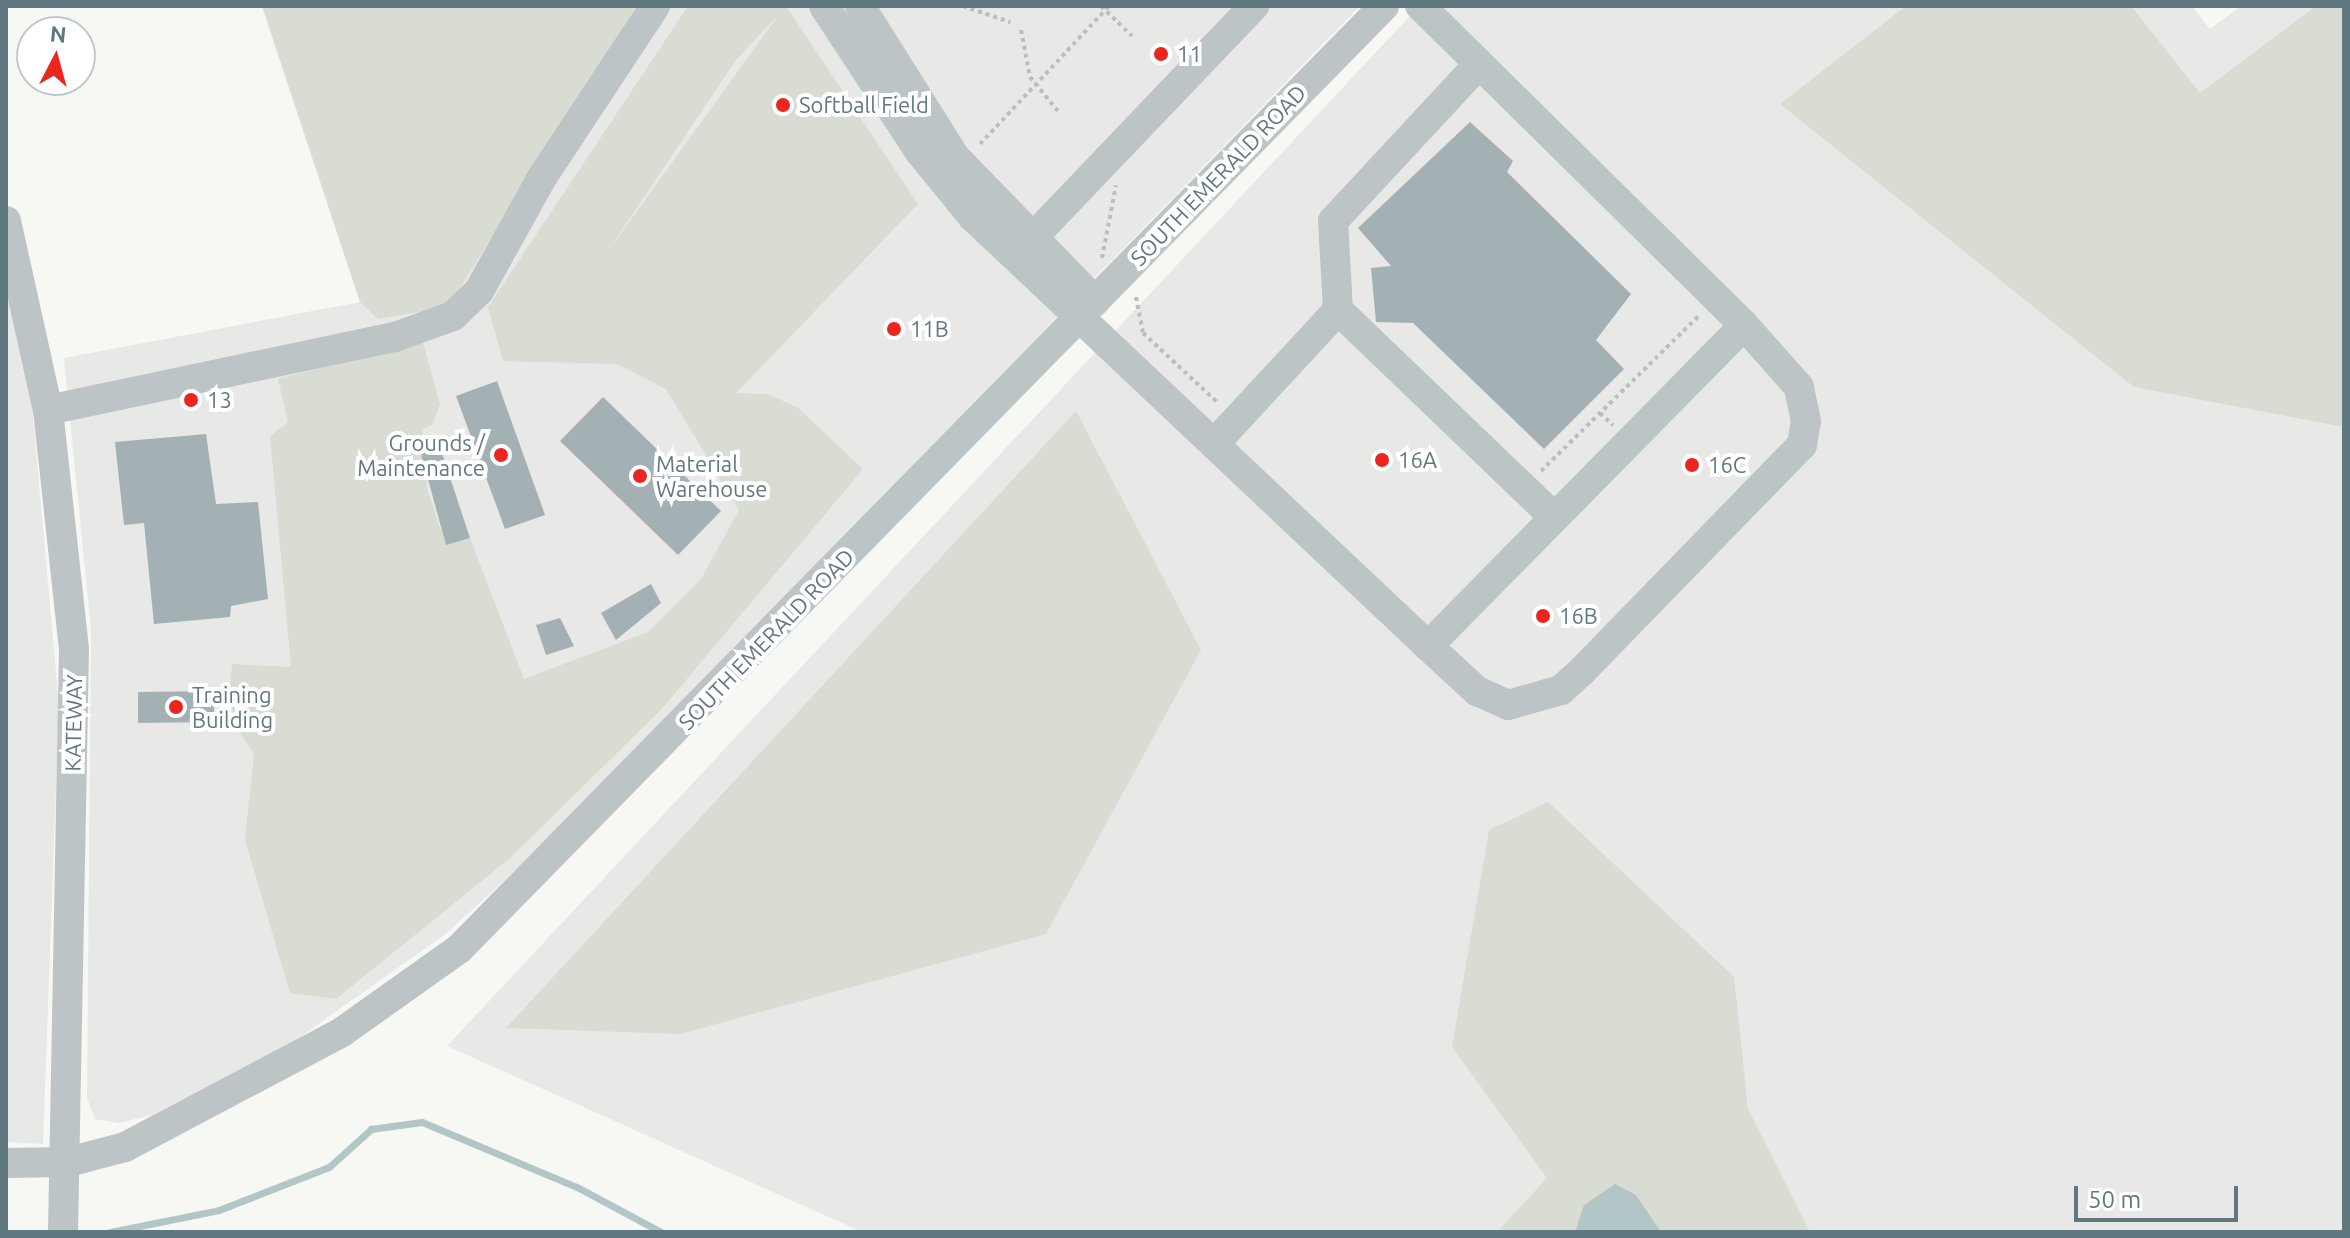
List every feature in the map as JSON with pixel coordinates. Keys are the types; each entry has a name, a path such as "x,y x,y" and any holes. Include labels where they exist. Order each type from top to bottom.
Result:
{"street":[{"path":"48,410 380,341 453,316 479,291 541,179 655,6"},
{"path":"824,6 920,152 1086,311 1214,444 1428,646 1477,691 1508,705 1561,690 1581,672 1802,445 1806,421 1799,387 1744,325 1420,6"},
{"path":"860,6 955,157 1022,249"},
{"path":"1022,249 1254,6"},
{"name":"SOUTH EMERALD ROAD","path":"6,1163 68,1162 125,1147 229,1097 342,1032 459,949 1384,6"},
{"path":"1478,65 1333,221 1338,310 1554,517"},
{"name":"KATEWAY","path":"6,221 48,410 74,649 68,1162 63,1232"},
{"path":"1214,444 1338,310"},
{"path":"1428,646 1744,325"}],"path":[{"path":"963,6 1010,22"},
{"path":"974,150 1033,80 1105,7 1132,36"},
{"path":"1021,30 1033,80 1058,111"},
{"path":"1110,160 1119,194 1101,256 1136,295 1143,333 1220,404 1230,393"},
{"path":"1535,476 1717,298"}],"shaded area":[{"path":"262,6 1360,6 533,854 447,933 293,1042 152,1115 119,1123 95,1119 87,1098 91,629 64,358 360,302"},
{"path":"262,6 636,6 448,307 378,319 360,302"},
{"path":"688,6 786,6 918,204 736,393 768,394 798,408 863,469 661,710 510,858 336,999 290,993 245,840 254,754 227,713 232,664 291,667 270,436 288,422 278,379 423,342 440,405 432,425 422,429 427,489 446,545 470,538 524,679 648,632 701,579 739,510 666,389 617,364 503,361 488,307","holes":["780,13 614,243 736,60"]},
{"path":"1419,6 2192,6 2210,29 2241,6 2344,6 2344,1232 862,1232 447,1046"},
{"path":"1906,6 2131,6 2200,93 2316,6 2344,6 2344,427 2134,387 1780,104"},
{"path":"6,292 30,384 59,704 43,1144 6,1142"},
{"path":"1076,411 1201,650 1046,934 680,1034 506,1028"},
{"path":"1548,802 1734,977 1748,1109 1810,1232 1497,1232 1547,1178 1452,1047 1489,830"},
{"path":"1615,1184 1636,1195 1661,1232 1575,1232 1584,1205"}],"building":[{"path":"1470,122 1513,161 1507,172 1631,294 1596,340 1624,369 1544,449 1413,323 1376,322 1371,268 1391,266 1358,228"},
{"name":"Grounds / Maintenance","path":"497,381 545,515 505,529 456,396"},
{"name":"Material Warehouse","path":"603,397 721,511 678,555 560,441"},
{"path":"206,434 216,504 258,502 268,599 231,606 230,617 154,624 144,523 124,525 115,442"},
{"path":"439,444 470,538 446,545 420,450"},
{"path":"651,584 661,603 616,640 601,613"},
{"path":"560,618 574,646 546,655 536,625"},
{"name":"Training Building","path":"214,691 214,722 138,723 138,692"}],"waterway":[{"path":"110,1232 219,1210 329,1167 371,1129 422,1122 577,1187 661,1232"}],"place":[{"name":"11","path":"1161,54"},
{"name":"Softball Field","path":"783,105"},
{"name":"11B","path":"894,329"},
{"name":"13","path":"191,400"},
{"name":"Grounds / Maintenance","path":"501,455"},
{"name":"16A","path":"1382,460"},
{"name":"16C","path":"1692,465"},
{"name":"Material Warehouse","path":"640,476"},
{"name":"16B","path":"1543,616"},
{"name":"Training Building","path":"176,707"}]}
